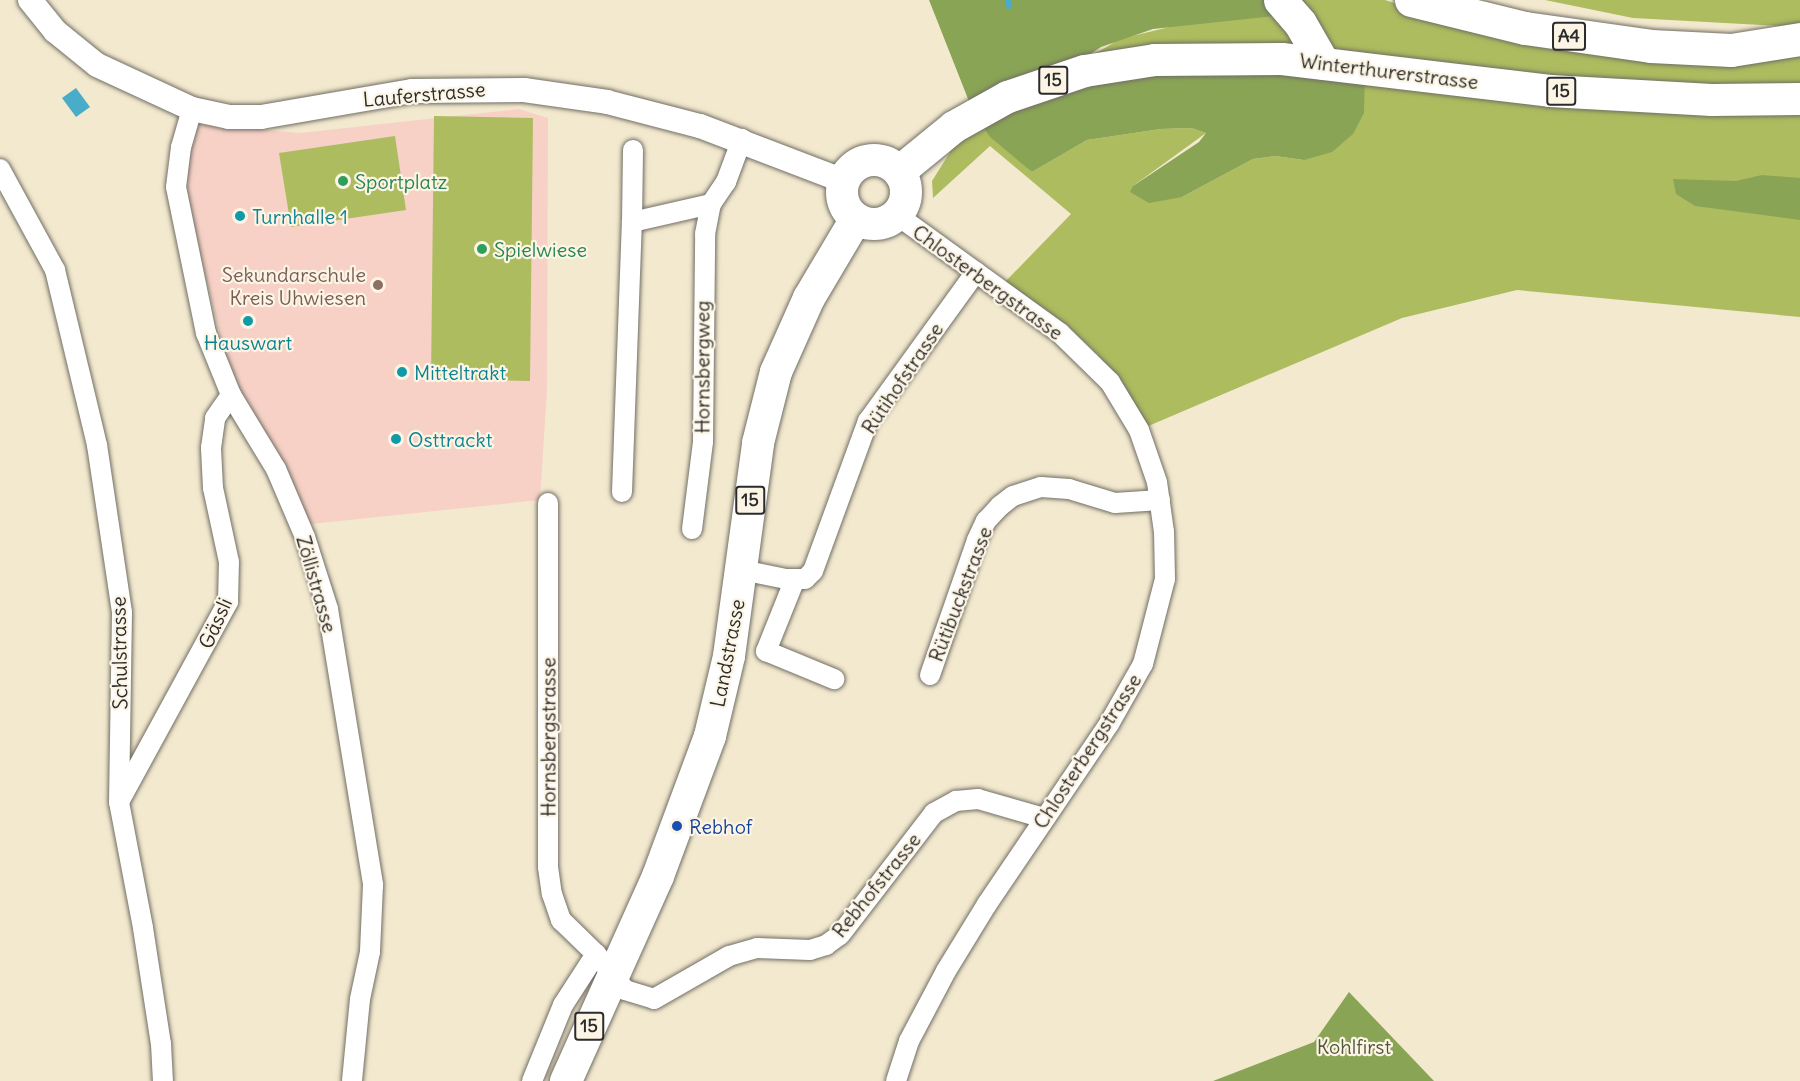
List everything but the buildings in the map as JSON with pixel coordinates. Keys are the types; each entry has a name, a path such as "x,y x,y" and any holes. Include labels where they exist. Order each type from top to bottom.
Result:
{"highway":[{"path":"1280,0 1315,49"},
{"name":"A4","path":"1411,0 1534,30 1651,46 1731,50 1800,39"},
{"name":"A4","path":"1475,0 1630,27 1800,39"}],"main road":[{"name":"Winterthurerstrasse","path":"899,172 937,140 985,109 1047,82 1124,64 1315,49 1550,91 1712,100 1800,99"},
{"path":"867,161 886,163 899,172 906,196 897,215 876,225 856,219 843,199 844,182 854,167 867,161"},
{"name":"Landstrasse","path":"566,1081 604,963 658,876 707,744 729,656 758,443 776,372 809,298 856,219"}],"street":[{"name":"Lauferstrasse","path":"30,0 55,32 97,65 192,109 229,117 261,117 412,92 524,90 651,112 742,140 844,182"},
{"name":"Zöllistrasse","path":"192,109 177,165 177,195 206,333 231,395 276,469 305,537 328,609 373,885 370,952 360,999 352,1081"},
{"name":"Hornsbergweg","path":"692,529 703,442 702,274 711,204 726,182 742,140"},
{"path":"622,492 633,150"},
{"name":"Schulstrasse","path":"0,169 55,270 97,445 122,612 119,802 144,928 161,1044 163,1081"},
{"path":"632,222 711,204"},
{"name":"Chlosterbergstrasse","path":"896,1081 909,1041 946,971 1044,818 1109,724 1143,664 1165,579 1160,500 1139,430 1110,382 1060,333 897,215"},
{"name":"Rütihofstrasse","path":"795,579 805,579 820,559 855,452 868,421 976,272"},
{"name":"Gässli","path":"119,802 228,602 229,562 213,488 211,447 215,418 231,395"},
{"name":"Rütibuckstrasse","path":"930,675 977,540 986,521 1013,496 1041,487 1069,489 1115,503 1160,500"},
{"name":"Hornsbergstrasse","path":"548,503 548,867 561,920 604,963"},
{"path":"742,570 795,579 766,651 834,679"},
{"name":"Rebhofstrasse","path":"604,963 625,990 654,999 729,956 756,948 810,950 826,945 840,935 934,813 956,801 978,799 1044,818"},
{"path":"532,1081 563,1005 604,963"}],"shaded area":[{"name":"Sekundarschule Kreis Uhwiesen","path":"519,109 548,118 547,390 540,500 311,524 284,465 234,392 182,180 197,124 300,133"}],"green space":[{"path":"929,0 1280,0 1292,14 1153,29 1101,47 1050,80 1085,71 1365,69 1364,113 1353,134 1332,152 1304,160 1275,156 1253,159 1182,197 1149,203 1130,192 1133,186 1199,142 1206,133 1191,128 1161,129 1087,140 1032,172 990,137 974,114"},
{"path":"1280,0 1385,0 1422,12 1756,58 1800,57 1800,317 1517,290 1402,318 1146,427 1124,386 1097,354 1068,326 1005,282 1071,214 990,146 933,198 932,181 974,114 1032,172 1087,140 1161,129 1191,128 1206,133 1133,186 1182,197 1253,159 1275,156 1304,160 1047,82 1120,39"},
{"path":"1545,0 1800,0 1800,27 1633,18"},
{"name":"Spielwiese","path":"434,116 533,118 530,381 431,379"},
{"name":"Sportplatz","path":"395,136 406,210 291,227 279,153"},
{"path":"1762,175 1800,178 1800,220 1695,206 1676,194 1673,179 1736,181"},
{"name":"Kohlfirst","path":"1349,992 1434,1081 1213,1081 1314,1042"}],"water":[{"path":"76,88 90,107 76,117 62,98"}],"waterway":[{"path":"1008,0 1009,6"}],"place":[{"name":"Sportplatz","path":"343,181"},
{"name":"Turnhalle 1","path":"240,216"},
{"name":"Spielwiese","path":"482,249"},
{"name":"Sekundarschule Kreis Uhwiesen","path":"378,285"},
{"name":"Hauswart","path":"248,321"},
{"name":"Mitteltrakt","path":"402,372"},
{"name":"Osttrackt","path":"396,439"},
{"name":"Rebhof","path":"677,826"}]}
